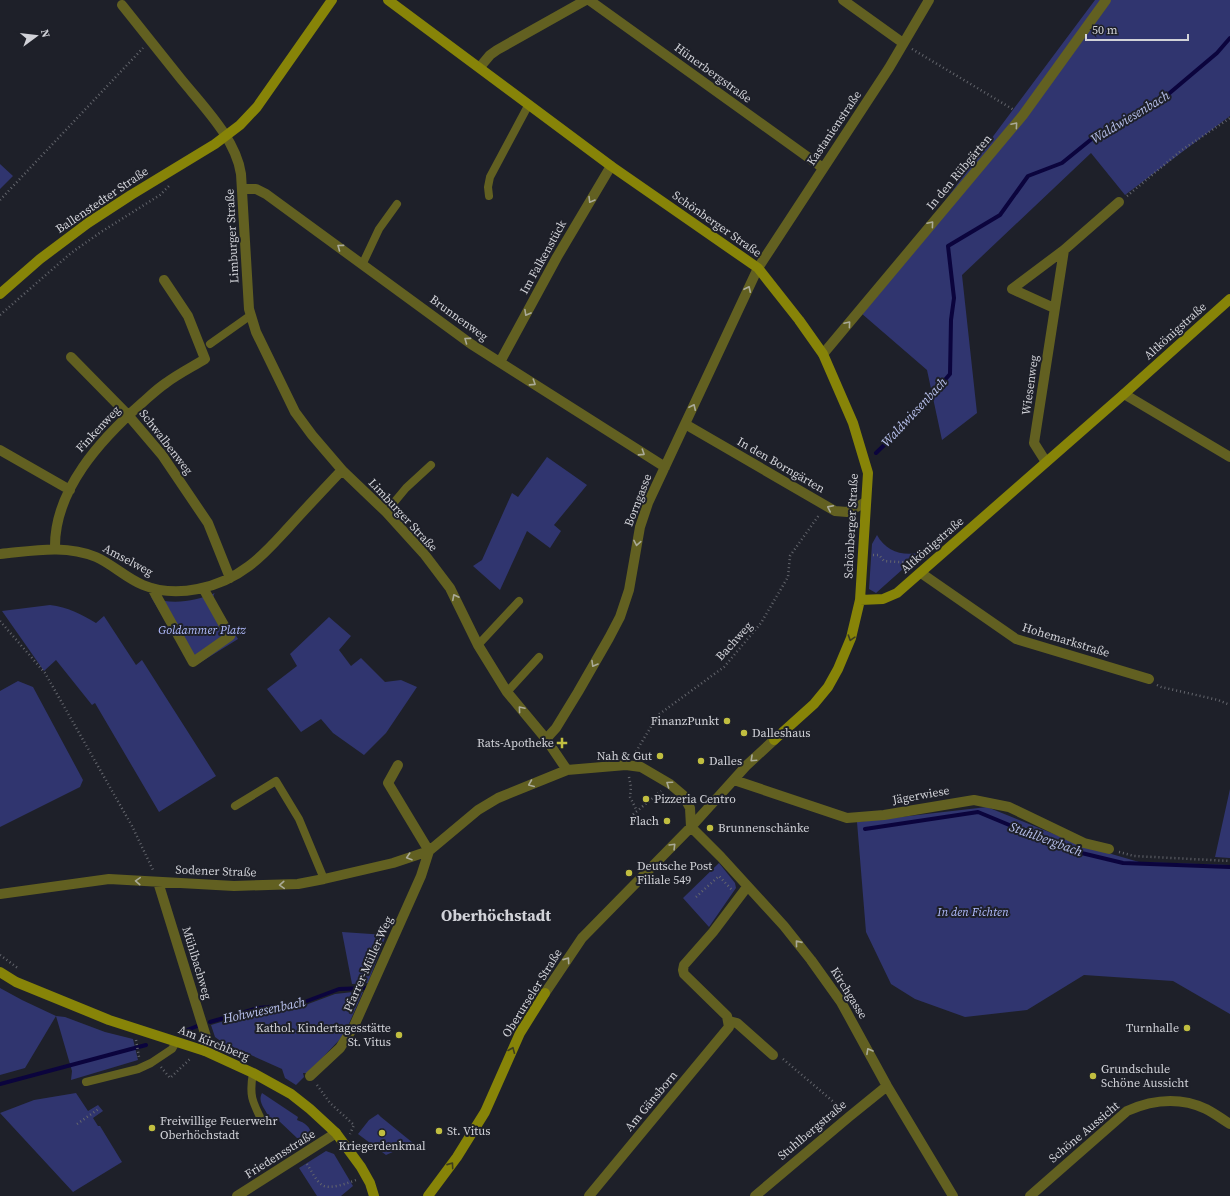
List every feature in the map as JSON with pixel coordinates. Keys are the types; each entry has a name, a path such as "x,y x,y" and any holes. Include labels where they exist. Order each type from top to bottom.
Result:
{"street":[{"path":"225,137 240,125 257,107 332,0"},
{"name":"Schönberger Straße","path":"388,0 611,166 758,268 799,320 823,354 831,370 853,423 868,473 860,600"},
{"path":"480,67 490,55 497,50 587,0"},
{"name":"Hünerbergstraße","path":"587,0 823,168"},
{"path":"843,0 903,44"},
{"name":"Kastanienstraße","path":"758,268 889,68 929,0"},
{"name":"In den Rübgärten","path":"823,354 1023,115 1106,0"},
{"name":"Limburger Straße","path":"122,5 212,117 233,150 240,166 249,309 256,332 295,412 312,435 342,470 386,512 416,544 450,588 478,645 507,692 546,739 567,770"},
{"name":"Ballenstedter Straße","path":"0,294 40,260 88,223 225,137"},
{"name":"Im Falkenstück","path":"500,362 556,257 611,166"},
{"name":"Brunnenweg","path":"242,189 256,189 266,194 363,263 471,344 664,467"},
{"path":"1054,308 1012,289 1064,250 1119,202"},
{"name":"Wiesenweg","path":"1046,462 1034,443 1064,250"},
{"name":"Borngasse","path":"546,739 556,728 620,617 629,590 640,527 648,503 758,268"},
{"name":"Finkenweg","path":"55,548 56,530 59,517 70,490 84,464 128,415 165,383 205,359 188,316 164,280"},
{"name":"Altkönigstraße","path":"860,600 883,599 897,593 1230,299"},
{"name":"Schwalbenweg","path":"72,357 128,415 162,455 208,522 230,578"},
{"path":"1124,394 1230,457"},
{"name":"In den Borngärten","path":"685,424 834,511 847,512 866,502"},
{"path":"0,450 70,490"},
{"name":"Amselweg","path":"0,554 55,548 67,549 96,557 134,580 152,588 188,591 203,588 230,578 248,567 263,555 342,470"},
{"name":"Hohemarkstraße","path":"921,573 1016,639 1149,679"},
{"path":"152,588 193,662 230,636 203,588"},
{"path":"691,828 747,765 814,704 828,687 838,670 851,638 860,600"},
{"path":"398,765 388,783 429,851"},
{"path":"567,770 626,765 641,767 670,784 683,795 690,808 691,828"},
{"name":"Sodener Straße","path":"0,894 109,879 234,886 298,884 324,879 393,862 429,851 478,810 498,798 567,770"},
{"name":"Jägerwiese","path":"734,780 847,818 884,815 974,800 1009,807 1084,843 1109,850"},
{"name":"Kirchgasse","path":"691,828 721,857 784,926 812,960 842,1002 887,1086 953,1196"},
{"name":"Oberurseler Straße","path":"428,1196 457,1157 485,1112 520,1033 545,992 582,938 691,828"},
{"name":"Pfarrer-Müller-Weg","path":"310,1076 340,1048 354,1026 421,876 429,851"},
{"name":"Mühlbachweg","path":"158,882 208,1043 203,1051"},
{"path":"747,886 713,932 684,965 683,970 684,974 727,1016 729,1021 738,1023 773,1055"},
{"name":"Am Kirchberg","path":"0,972 16,982 109,1020 203,1051 253,1073 291,1094 336,1133 345,1144 355,1157 366,1176 374,1196"},
{"name":"Am Gänsborn","path":"589,1196 729,1027 729,1021"},
{"name":"Stuhlbergstraße","path":"755,1196 887,1086"},
{"name":"Schöne Aussicht","path":"1030,1196 1126,1111 1137,1106 1161,1101 1184,1102 1206,1109 1230,1124"},
{"name":"Friedensstraße","path":"237,1196 336,1133"}],"lane":[{"path":"489,196 488,187 490,177 529,104"},
{"path":"363,263 379,229 397,204"},
{"path":"210,344 251,315"},
{"path":"386,512 406,488 430,465"},
{"path":"478,645 519,601"},
{"path":"507,692 539,657"},
{"path":"235,806 276,781 299,819 324,879"},
{"path":"86,1082 138,1069 156,1060 172,1049 176,1042"},
{"path":"253,1073 251,1084 252,1102 262,1121"}],"path":[{"path":"0,200 150,40"},
{"path":"903,44 1023,115"},
{"path":"1119,202 1182,150 1230,118"},
{"path":"0,315 71,253 101,232 160,195 172,182"},
{"name":"Bachweg","path":"626,765 637,753 658,715 724,666 758,627 788,577 790,556 825,506"},
{"path":"879,555 884,561 914,563 921,573"},
{"path":"0,621 45,673 132,826 158,882"},
{"path":"1149,679 1161,687 1218,700 1230,705"},
{"path":"626,765 631,787 630,796 637,811"},
{"path":"630,817 670,784"},
{"path":"1109,850 1134,856 1230,861"},
{"path":"696,897 719,876 739,898"},
{"path":"136,1044 138,1054"},
{"path":"156,1060 170,1078 203,1051"},
{"path":"773,1055 780,1056 850,1116"},
{"path":"310,1076 330,1103 354,1125 345,1144"},
{"path":"77,1124 100,1108"},
{"path":"301,1156 322,1185 344,1185 366,1176"}],"green space":[{"path":"1095,0 1230,0 1230,116 1125,195 1091,153 962,275 977,413 942,440 927,370 861,313"},
{"path":"0,164 13,176 0,189"},
{"path":"547,457 587,485 554,525 561,531 550,548 527,531 500,590 473,566 482,560 512,493 518,497"},
{"path":"877,535 885,546 896,552 909,554 922,552 876,593 869,589 872,544"},
{"name":"Goldammer Platz","path":"215,593 213,598 238,639 193,667 151,597 159,600 175,602 200,598"},
{"path":"50,605 63,607 74,611 96,623 104,616 136,665 142,660 216,776 159,812 95,703 92,705 56,660 44,671 2,611"},
{"path":"329,617 351,636 339,650 351,666 361,658 385,682 401,680 417,687 386,733 364,755 333,733 321,719 301,732 267,689 297,666 290,654"},
{"path":"18,681 33,687 83,780 80,787 0,827 0,691"},
{"path":"1230,789 1230,858 1215,857"},
{"name":"In den Fichten","path":"987,807 1084,846 1139,862 1230,865 1230,1014 1173,981 1084,975 1027,1010 965,1017 915,999 891,984 866,932 857,822"},
{"path":"719,863 735,883 736,888 709,927 683,898"},
{"path":"342,932 386,935 368,983 352,984"},
{"path":"0,988 56,1016 25,1068 0,1075"},
{"path":"363,992 344,1035 308,1073 303,1073 304,1077 296,1085 285,1078 282,1069 222,1042 215,1037 211,1025 258,1011 300,1007 335,994"},
{"path":"56,1016 65,1017 105,1032 133,1039 138,1060 71,1080 72,1071"},
{"path":"76,1093 88,1111 98,1105 103,1111 93,1118 98,1126 100,1126 122,1162 73,1192 0,1113 34,1100"},
{"path":"262,1093 298,1117 297,1120 307,1125 312,1136 309,1142 305,1145 303,1142 308,1142 310,1139 307,1133 302,1133 300,1138 297,1138 278,1120 269,1118 261,1103"},
{"path":"378,1114 413,1143 386,1155 358,1134 369,1120"},
{"path":"326,1151 334,1154 353,1186 341,1196 317,1196 299,1168"}],"waterway":[{"name":"Waldwiesenbach","path":"876,453 914,416 950,374 951,320 954,298 948,246 1000,215 1028,176 1062,163 1099,133 1159,102 1217,53 1230,38"},
{"name":"Stuhlbergbach","path":"865,829 978,812 1069,850 1123,863 1230,867"},
{"name":"Hohwiesenbach","path":"210,1022 258,1008 299,1004 339,989 365,988"},
{"name":"Hohwiesenbach","path":"182,1032 200,1025"},
{"name":"Hohwiesenbach","path":"0,1084 146,1045"}],"place":[{"name":"FinanzPunkt","path":"727,721"},
{"name":"Dalleshaus","path":"744,733"},
{"name":"Rats-Apotheke","path":"562,743"},
{"name":"Nah & Gut","path":"660,756"},
{"name":"Dalles","path":"701,761"},
{"name":"Pizzeria Centro","path":"646,799"},
{"name":"Flach","path":"667,821"},
{"name":"Brunnenschänke","path":"710,828"},
{"name":"Deutsche Post Filiale 549","path":"629,873"},
{"name":"Turnhalle","path":"1187,1028"},
{"name":"Kathol. Kindertagesstätte St. Vitus","path":"399,1035"},
{"name":"Grundschule Schöne Aussicht","path":"1093,1076"},
{"name":"Freiwillige Feuerwehr Oberhöchstadt","path":"152,1128"},
{"name":"St. Vitus","path":"439,1131"},
{"name":"Kriegerdenkmal","path":"382,1133"}],"district":[{"name":"Oberhöchstadt","path":"496,915"}]}
